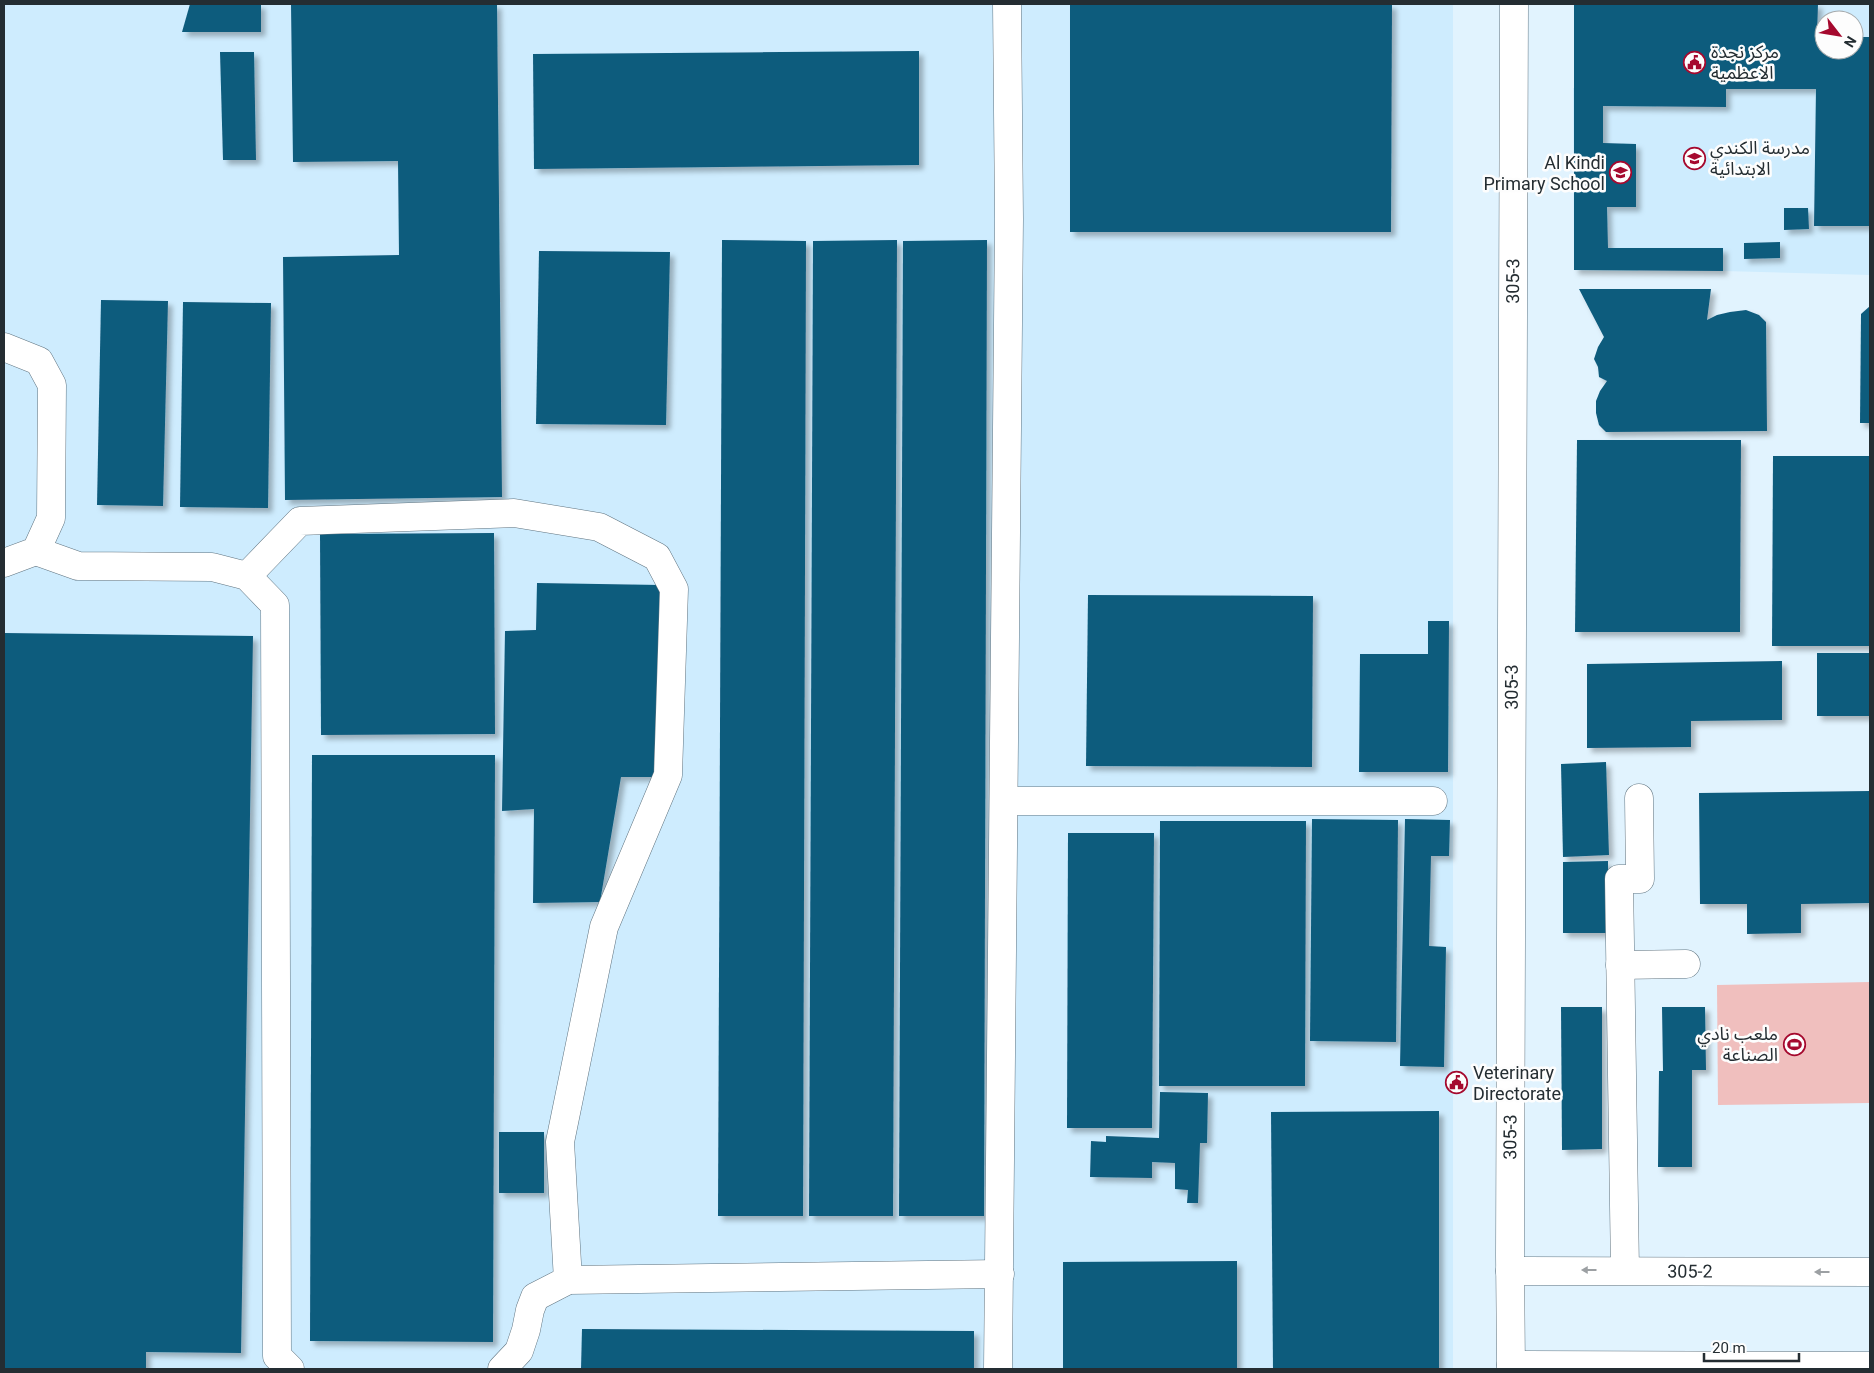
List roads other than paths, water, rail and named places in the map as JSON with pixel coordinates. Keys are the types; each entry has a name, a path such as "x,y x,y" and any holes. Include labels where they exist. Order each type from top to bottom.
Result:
{"street":[{"path":"998,1369 1009,228 1007,4"},
{"name":"305-3","path":"1511,1367 1514,4"},
{"path":"4,347 39,361 52,385 51,518 36,551"},
{"path":"247,576 300,522 514,513 599,527 657,557 674,589 668,775 604,927 560,1142 568,1280"},
{"path":"4,563 36,551 78,566 212,567 247,576 276,604 277,1356 290,1369"},
{"path":"1625,1270 1619,879 1640,879 1639,798"},
{"path":"1004,800 1433,801"},
{"path":"1620,966 1686,964"},
{"name":"305-2","path":"1510,1271 1870,1272"},
{"path":"502,1369 519,1351 535,1297 568,1280 1000,1274"},
{"path":"1511,1367 1779,1368 1870,1366"}],"place":[{"name":"مركز نجدة الاعظمية","path":"1695,62"},
{"name":"مدرسة الكندي الابتدائية","path":"1694,158"},
{"name":"Al Kindi Primary School","path":"1621,173"},
{"name":"ملعب نادي الصناعة","path":"1794,1044"},
{"name":"Veterinary Directorate","path":"1457,1083"}]}
